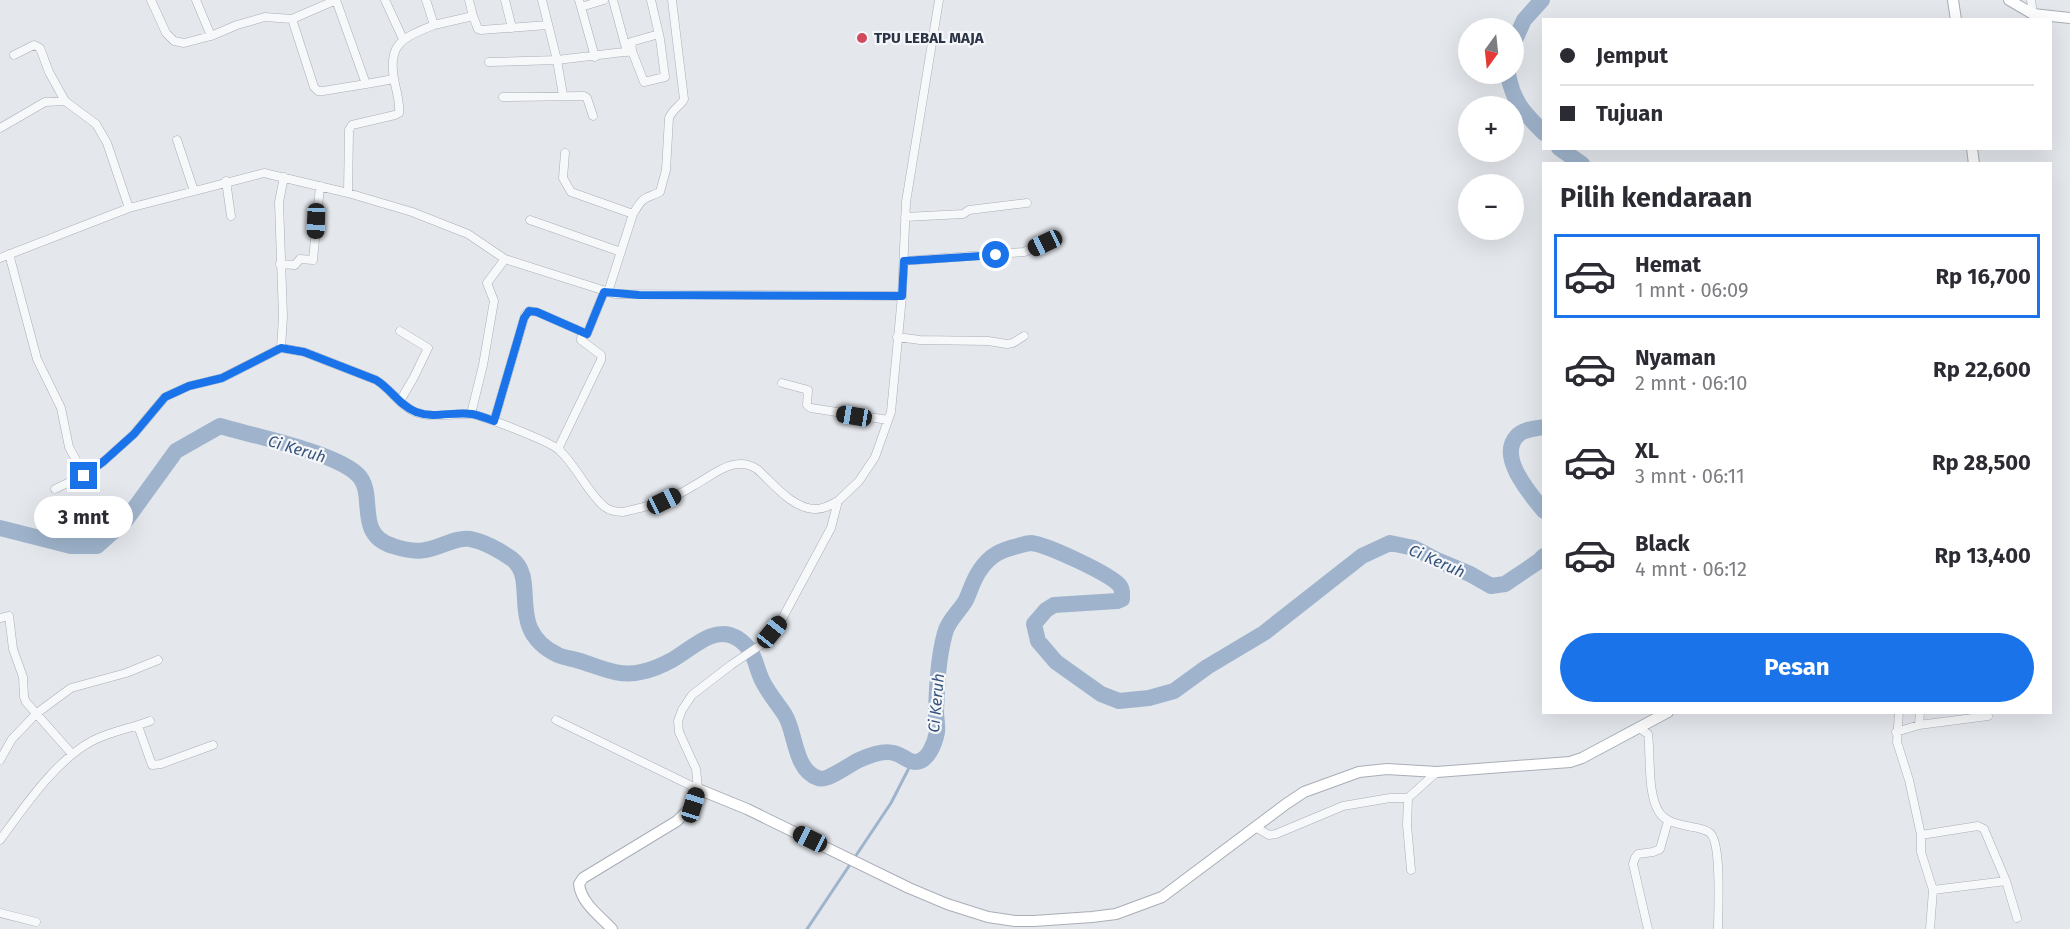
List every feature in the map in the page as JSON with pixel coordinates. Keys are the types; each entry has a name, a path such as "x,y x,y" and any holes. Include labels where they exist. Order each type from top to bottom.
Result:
{"street":[{"path":"152,0 166,33 174,41 184,43 265,17 292,19 336,0 366,84"},
{"path":"196,0 211,36"},
{"path":"385,0 403,39"},
{"path":"426,0 434,25"},
{"path":"469,0 478,29 548,25"},
{"path":"506,0 512,28"},
{"path":"542,0 563,95"},
{"path":"595,57 580,4 604,0"},
{"path":"613,0 629,51 644,82 663,78 665,74 651,0"},
{"path":"494,421 525,315 529,311 537,312 582,333 589,333 621,252 633,214 642,200 660,192 666,170 669,118 672,111 684,99 672,0"},
{"path":"55,489 84,476 104,461 134,434 165,397 189,386 222,378 281,348 304,352 376,380 387,386 400,401 417,412 438,416 471,414 494,421 558,449 604,507 616,512 664,501 693,487 714,472 731,465 743,464 757,468 790,499 808,508 817,509 838,501 858,481 874,457 891,412 902,296 904,217 939,0"},
{"path":"1953,0 1956,18"},
{"path":"2009,0 2033,14 2070,18"},
{"path":"2031,0 2033,14"},
{"path":"348,193 352,125 399,113 393,57 403,39 409,34 434,25 473,16"},
{"path":"292,19 314,87 318,91 394,79"},
{"path":"627,42 659,34"},
{"path":"14,55 34,45 38,46 65,101 96,124 107,142 129,208"},
{"path":"489,62 557,60 629,51"},
{"path":"503,97 584,96 587,98 593,116"},
{"path":"0,128 45,102 65,101"},
{"path":"177,140 194,191"},
{"path":"565,153 563,178 571,192 633,214"},
{"path":"0,258 129,208 264,173 348,193 412,212 468,234 505,259 606,292 639,295 902,296"},
{"path":"281,348 283,317 279,202 285,177"},
{"path":"226,181 231,216"},
{"path":"280,264 295,265 300,260 313,260 320,186"},
{"path":"904,217 963,214 969,210 1027,203"},
{"path":"530,220 621,252"},
{"path":"904,261 1024,252 1045,243"},
{"path":"9,254 37,359 61,408 69,447 84,476"},
{"path":"471,414 483,365 494,301 487,283 505,259"},
{"path":"400,331 428,348 400,401"},
{"path":"558,449 601,360 599,352 581,340 582,333"},
{"path":"897,337 1007,344 1023,336"},
{"path":"782,383 808,390 806,400 807,405 811,408 888,420"},
{"path":"612,929 593,911 582,894 579,884 582,878 677,821 693,805 698,789 696,769 679,732 678,721 682,710 692,695 762,644 782,619 836,516 838,501"},
{"path":"0,618 9,616 13,649 23,677 24,697 72,754"},
{"path":"0,760 12,739 37,713 71,688 126,673 158,660"},
{"path":"556,720 909,888 988,917 1015,921 1064,920 1116,914 1162,897 1282,806 1304,792 1359,772 1387,769 1437,772 1570,762 1582,758 1664,714"},
{"path":"1899,714 1897,742 1933,890 1930,929"},
{"path":"1919,725 1920,714"},
{"path":"1896,732 1919,725 1988,716"},
{"path":"0,840 51,775 72,754 93,740 150,721"},
{"path":"138,726 152,765 167,763 213,745"},
{"path":"1639,728 1648,734 1652,785 1660,814 1668,821 1700,828 1710,833 1714,839 1718,866 1718,929"},
{"path":"1256,827 1269,835 1276,834 1343,806 1390,798 1408,798 1437,772"},
{"path":"1408,798 1407,825 1411,870"},
{"path":"1648,929 1633,864 1638,854 1660,849 1668,821"},
{"path":"1921,835 1981,827 1984,829 2006,881 2017,918"},
{"path":"1933,890 2006,881"},
{"path":"0,913 36,923"},
{"path":"988,917 997,929"}],"waterway":[{"name":"Ci Keruh","path":"1524,20 1542,0"},
{"name":"Ci Keruh","path":"1510,84 1520,106 1542,131"},
{"name":"Ci Keruh","path":"1562,150 1579,162"},
{"name":"Ci Keruh","path":"0,528 71,546 97,546 126,520 176,451 220,426 312,452 346,466 357,474 366,492 373,532 381,540 397,547 417,551 470,539 492,547 512,559 520,568 527,619 532,632 542,644 558,655 611,671 633,673 665,664 711,636 719,634 737,638 752,653 763,682 785,715 804,767 810,774 822,779 878,753 893,753 915,762 924,759 933,746 937,732 938,672 947,628 966,600 984,565 1001,551 1031,543 1050,548 1092,567 1120,586 1122,599 1054,605 1046,610 1034,624 1038,641 1056,662 1101,694 1119,701 1149,698 1174,691 1207,667 1264,633 1362,556 1390,543 1414,548 1491,586 1505,584 1542,558"},
{"name":"Ci Keruh","path":"1542,427 1522,432 1517,436 1512,445 1511,454 1513,465 1524,486 1542,509"},
{"path":"855,857 891,803 912,762"},
{"path":"807,929 851,863"}],"place":[{"name":"TPU LEBAL MAJA","path":"862,38"}],"route":[{"path":"84,476 134,434 165,397 189,386 222,378 281,348 304,352 376,380 387,386 402,404 417,412 438,416 471,414 494,421 524,318 529,311 537,312 587,334 604,292 639,295 902,296 904,261 996,255"}]}
